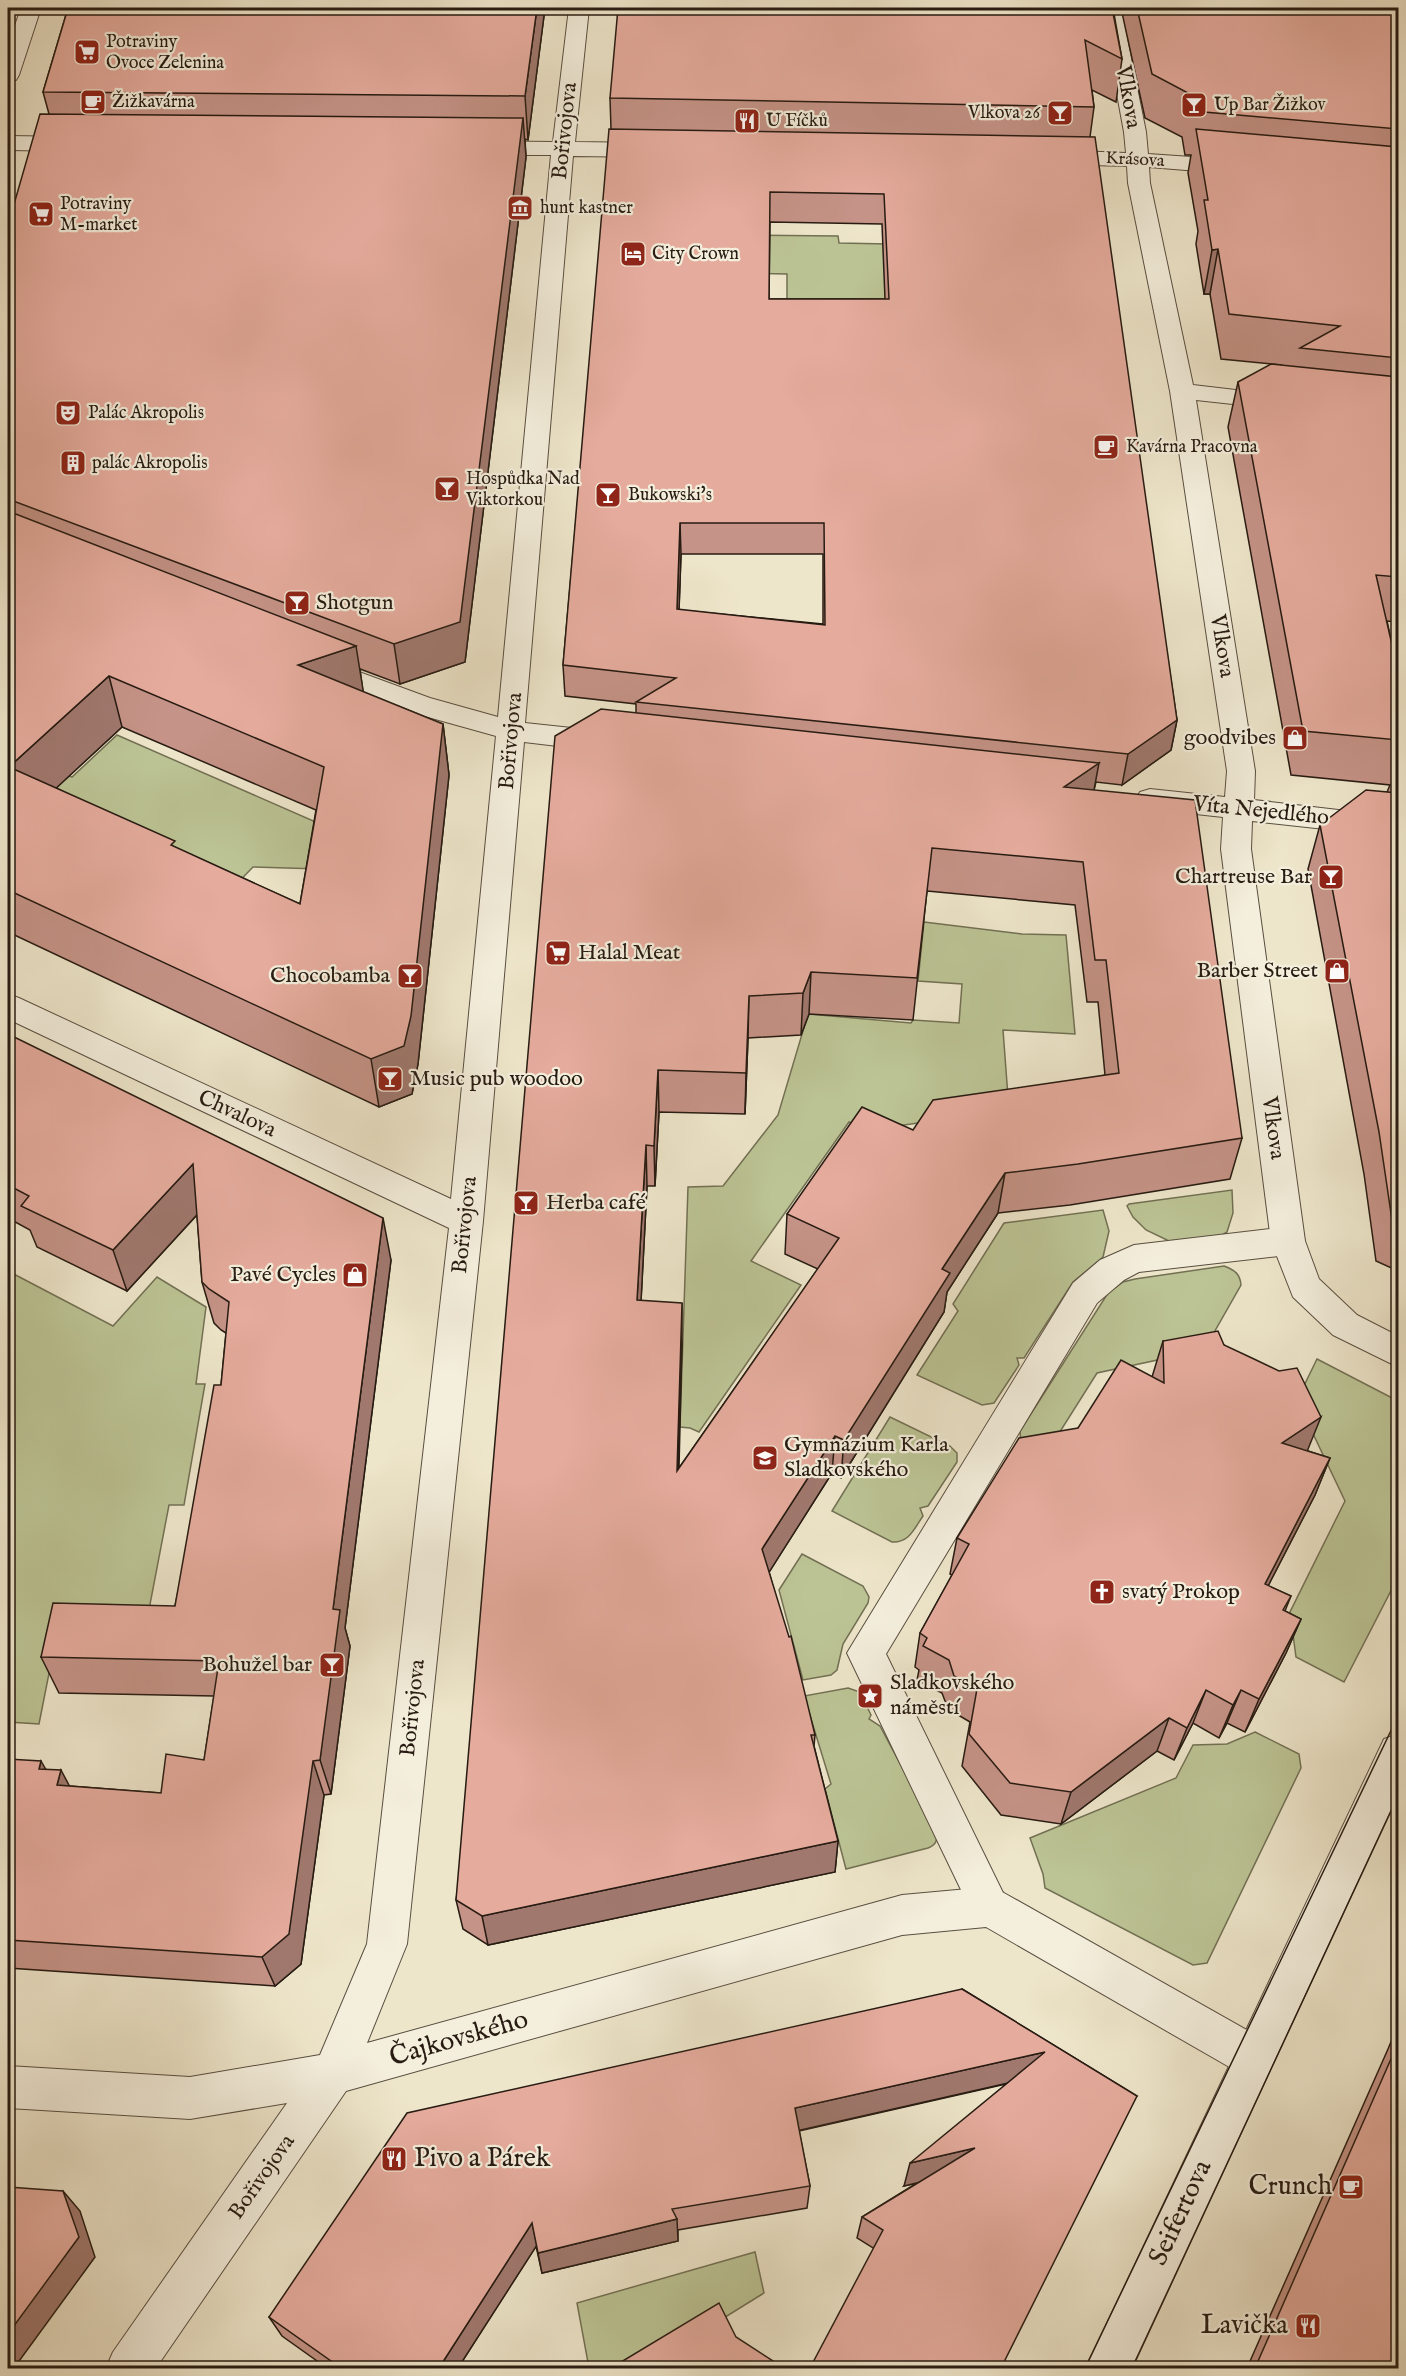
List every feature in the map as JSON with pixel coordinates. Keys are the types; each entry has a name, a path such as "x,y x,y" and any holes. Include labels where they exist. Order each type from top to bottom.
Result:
{"street":[{"path":"8,75 12,52 31,8"},
{"name":"Bořivojova","path":"129,2368 333,2074 387,1944 466,1221 512,731 562,148 579,8"},
{"name":"Vlkova","path":"1111,8 1135,132 1139,183 1182,391 1241,771 1236,849 1288,1241 1305,1287 1345,1325 1398,1352"},
{"path":"8,143 91,144"},
{"path":"461,148 669,150"},
{"name":"Krásova","path":"1035,156 1251,168"},
{"path":"1182,391 1305,404"},
{"path":"297,657 420,705 512,731 632,744"},
{"name":"Víta Nejedlého","path":"1127,796 1398,827"},
{"name":"Chvalova","path":"8,1006 466,1221"},
{"path":"1288,1241 1134,1259 1112,1270 1085,1293 866,1653 990,1907 1253,2057 1398,1752"},
{"name":"Čajkovského","path":"8,2087 190,2098 333,2074 902,1916 990,1907"},
{"name":"Seifertova","path":"1109,2368 1253,2057"}],"green space":[{"path":"743,235 838,236 839,243 937,245 944,313 787,329 787,274 743,273"},
{"path":"117,735 327,827 319,869 253,867 222,899 147,862 8,749 72,777"},
{"path":"924,922 1022,934 1066,935 1075,1034 1003,1030 1009,1110 869,1130 849,1122 751,1261 801,1285 699,1432 680,1427 688,1187 723,1186 778,1115 808,1014 911,1023 913,1020 959,1023 962,984 918,981"},
{"path":"1232,1190 1233,1213 1227,1232 1216,1239 1171,1242 1146,1230 1133,1217 1127,1206 1129,1204"},
{"path":"1103,1210 1109,1231 1103,1257 1073,1282 1024,1358 1017,1358 1019,1365 994,1403 982,1405 917,1375 958,1311 953,1304 1004,1223"},
{"path":"1224,1266 1236,1273 1241,1285 1204,1350 1097,1373 1044,1457 1021,1444 1020,1431 1108,1293 1123,1282 1135,1279"},
{"path":"8,1271 113,1326 157,1277 206,1307 196,1384 205,1384 184,1505 169,1505 143,1641 56,1638 39,1724 8,1722"},
{"path":"1317,1359 1398,1401 1398,1577 1344,1682 1296,1657 1290,1612 1345,1501 1297,1400"},
{"path":"890,1417 950,1446 957,1453 957,1462 928,1506 920,1508 923,1516 914,1530 907,1538 898,1542 892,1542 832,1511"},
{"path":"802,1554 863,1586 869,1597 868,1603 843,1644 837,1670 831,1675 803,1680 779,1590"},
{"path":"848,1688 860,1692 871,1715 869,1719 880,1726 937,1833 937,1838 933,1846 928,1848 846,1869 825,1789 831,1784 804,1696"},
{"path":"1255,1732 1299,1754 1301,1768 1207,1963 1193,1965 1045,1888 1043,1874 1030,1838 1176,1778 1193,1745 1227,1744"},
{"path":"755,2252 764,2293 643,2368 589,2368 577,2303"}],"building":[{"path":"68,8 537,8 525,96 43,92"},
{"path":"618,8 1112,8 1122,59 1085,40 1094,107 610,98"},
{"path":"1137,8 1398,8 1398,129 1193,111 1190,94 1152,74"},
{"path":"40,114 523,118 460,622 394,644 8,499 12,496 8,492 8,225"},
{"path":"609,129 1095,137 1177,720 1128,754 636,702 676,678 563,665","holes":["770,192 884,194 889,299 769,299","680,523 824,523 825,625 677,609"]},
{"path":"1196,129 1398,147 1398,358 1300,348 1340,326 1229,314 1218,249 1212,250 1204,200 1208,200"},
{"path":"1271,364 1398,377 1398,577 1376,575 1398,671 1398,740 1303,731 1238,382"},
{"path":"8,511 356,646 298,665 443,724 411,1016 404,1046 371,1059 8,890","holes":["109,676 324,767 300,904 171,845 175,841 9,767"]},
{"path":"601,709 1099,763 1064,787 1195,800 1242,1138 1005,1173 942,1269 950,1273 844,1440 835,1436 762,1549 789,1637 791,1636 815,1735 811,1735 838,1841 482,1916 456,1900 555,736","holes":["932,848 1083,862 1095,960 1106,960 1119,1073 933,1100 913,1130 862,1107 787,1214 839,1238 677,1471 682,1303 637,1300 646,1145 654,1146 658,1070 746,1073 749,996 803,993 811,972 917,978"]},
{"path":"1366,790 1398,793 1398,1223 1392,1220 1379,1132 1320,825"},
{"path":"8,1034 383,1218 333,1609 340,1610 320,1760 313,1761 289,1934 262,1957 8,1940 8,1759 41,1761 39,1769 61,1770 57,1785 161,1793 166,1754 204,1760 219,1661 41,1657 53,1603 175,1606 214,1385 221,1385 229,1302 202,1282 193,1164 113,1250 21,1206 29,1196 8,1185"},
{"name":"svatý Prokop","path":"1218,1331 1224,1345 1279,1371 1297,1368 1321,1417 1282,1443 1330,1458 1265,1584 1291,1596 1283,1610 1301,1619 1259,1699 1241,1690 1233,1705 1206,1690 1187,1728 1169,1718 1071,1792 1010,1783 969,1734 977,1689 954,1676 949,1660 923,1646 927,1638 920,1633 969,1544 957,1538 1019,1438 1078,1428 1121,1360 1164,1383 1163,1341"},
{"path":"962,1989 1137,2096 1001,2368 810,2368 883,2230 862,2217 975,2148 910,2163 1045,2052 795,2108 810,2186 672,2209 677,2219 538,2253 532,2223 439,2368 341,2368 269,2317 407,2113"},
{"path":"1398,2043 1398,2368 1255,2368"},
{"path":"8,2187 63,2191 79,2237 8,2334"},
{"path":"719,2303 736,2337 784,2368 611,2368"}],"tram line":[{"path":"1085,2368 1398,1716"},
{"path":"1132,2368 1398,1796"}],"place":[{"name":"Potraviny Ovoce Zelenina","path":"87,52"},
{"name":"Žižkavárna","path":"93,102"},
{"name":"Up Bar Žižkov","path":"1194,105"},
{"name":"Vlkova 26","path":"1060,113"},
{"name":"U Fíčků","path":"747,121"},
{"name":"hunt kastner","path":"520,208"},
{"name":"Potraviny M-market","path":"41,214"},
{"name":"City Crown","path":"633,254"},
{"name":"Palác Akropolis","path":"68,413"},
{"name":"Kavárna Pracovna","path":"1106,447"},
{"name":"palác Akropolis","path":"73,463"},
{"name":"Hospůdka Nad Viktorkou","path":"447,489"},
{"name":"Bukowski's","path":"608,495"},
{"name":"Shotgun","path":"297,603"},
{"name":"goodvibes","path":"1295,738"},
{"name":"Chartreuse Bar","path":"1331,877"},
{"name":"Halal Meat","path":"558,953"},
{"name":"Barber Street","path":"1337,971"},
{"name":"Chocobamba","path":"410,976"},
{"name":"Music pub woodoo","path":"390,1079"},
{"name":"Herba café","path":"526,1203"},
{"name":"Pavé Cycles","path":"355,1275"},
{"name":"Gymnázium Karla Sladkovského","path":"765,1458"},
{"name":"svatý Prokop","path":"1102,1592"},
{"name":"Bohužel bar","path":"332,1665"},
{"name":"Sladkovského náměstí","path":"870,1696"},
{"name":"Pivo a Párek","path":"394,2159"},
{"name":"Crunch","path":"1351,2187"},
{"name":"Lavička","path":"1308,2326"}]}
